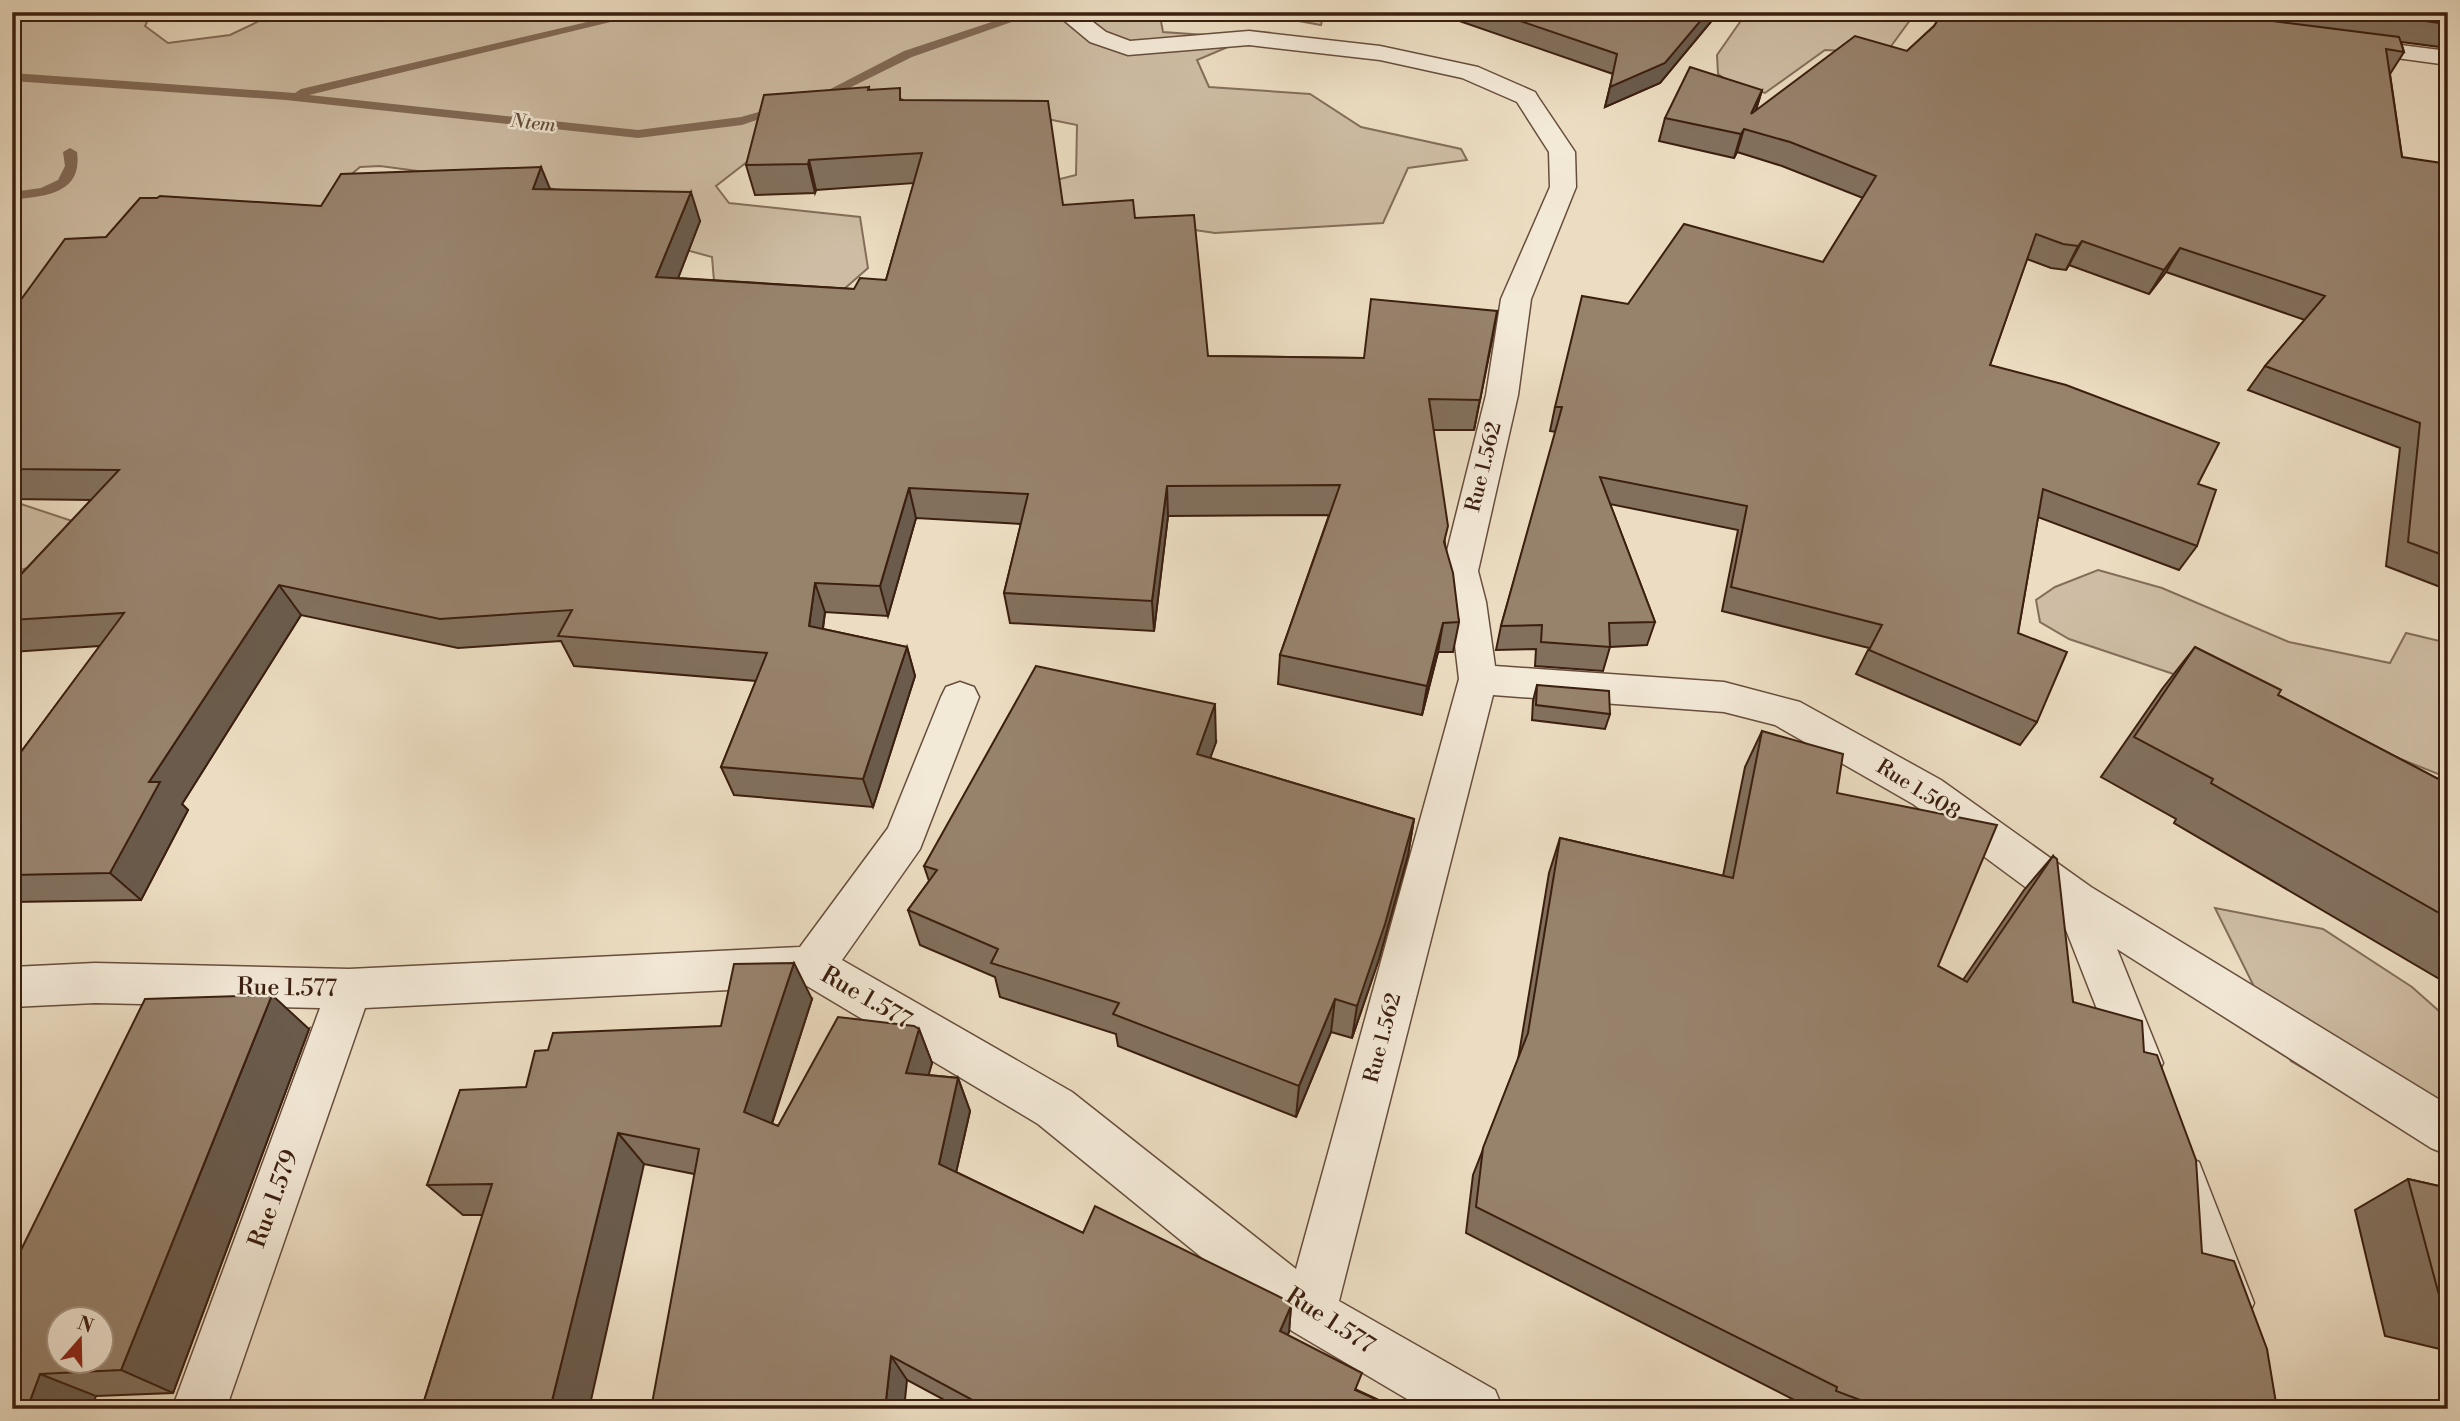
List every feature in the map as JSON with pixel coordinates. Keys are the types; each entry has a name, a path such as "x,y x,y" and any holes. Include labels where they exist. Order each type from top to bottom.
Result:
{"street":[{"name":"Rue 1.562","path":"1065,12 1098,37 1128,48 1249,38 1380,53 1469,72 1526,97 1562,152 1563,187 1516,299 1502,395 1460,571 1468,602 1478,679 1310,1313"},
{"path":"2333,43 2448,58"},
{"name":"Rue 1.508","path":"1478,679 1724,697 1786,713 1927,792 2076,900 2448,1132"},
{"path":"812,966 905,837 960,697"},
{"path":"2076,900 2161,1120 2242,1343"},
{"name":"Rue 1.577","path":"12,987 94,983 349,989 812,966 1055,1108 1310,1313 1476,1409"},
{"name":"Rue 1.579","path":"199,1409 349,989"}],"shaded area":[{"path":"12,12 152,12 145,26 168,43 230,35 278,12 1165,12 1160,16 1163,32 1249,38 1197,60 1209,87 1310,94 1361,127 1461,149 1467,160 1408,168 1383,223 1215,233 1113,218 996,195 1076,175 1077,125 1008,111 956,133 900,98 805,117 716,186 729,203 860,217 868,268 827,304 715,293 712,257 649,240 644,201 380,166 360,167 347,178 342,227 12,321"},
{"path":"1249,12 1324,12 1321,25"},
{"path":"1747,12 1916,12 1886,53 1825,50 1765,93 1729,82 1718,74 1717,55"},
{"path":"12,501 81,524 30,567 12,573"},
{"path":"2098,570 2162,588 2289,642 2390,663 2406,633 2448,643 2448,778 2269,706 2069,639 2040,622 2036,600 2055,587"},
{"path":"2215,908 2323,929 2412,987 2448,1019 2448,1153 2291,1061"}],"building":[{"path":"1494,12 1708,12 1665,63 1610,87 1617,54"},
{"path":"1943,12 2202,12 2399,37 2404,52 2386,49 2402,157 2441,163 2448,195 2448,557 2408,542 2420,423 2265,366 2325,296 2180,248 2164,270 2082,241 2078,246 2063,244 2036,234 1990,365 2066,385 2219,443 2198,484 2216,490 2197,546 2043,489 2018,633 2067,652 2037,722 1869,650 1882,625 1731,587 1747,506 1600,477 1655,622 1609,623 1610,647 1541,642 1542,625 1501,626 1562,407 1555,407 1582,296 1628,304 1684,224 1823,262 1876,176 1790,142 1744,129 1741,134 1665,118 1690,67 1762,90 1751,114 1855,36 1907,51 1934,26"},
{"path":"2357,12 2448,12 2448,24"},
{"path":"869,87 868,90 900,88 900,100 1048,101 1063,205 1133,200 1135,218 1194,215 1208,356 1364,358 1371,299 1497,311 1480,400 1429,399 1448,526 1444,542 1453,573 1459,622 1443,623 1427,686 1280,655 1340,485 1167,486 1152,601 1004,593 1028,494 909,488 880,586 815,583 809,626 907,647 863,779 721,767 767,653 558,636 572,610 440,619 279,585 149,782 160,782 110,873 12,875 12,764 124,613 12,620 12,584 119,470 12,469 12,312 65,239 106,237 140,198 160,196 321,206 341,174 541,167 533,189 691,192 656,277 854,289 860,278 886,280 922,153 809,160 808,164 746,165 764,95"},
{"path":"2195,647 2281,690 2278,695 2448,784 2448,918 2211,783 2213,779 2134,737"},
{"path":"1036,666 1215,704 1197,754 1414,819 1385,924 1357,1006 1335,999 1299,1086 1113,1014 1119,1003 991,963 998,949 908,910 937,870 924,866"},
{"path":"1537,685 1609,691 1610,714 1536,705"},
{"path":"1762,731 1843,754 1837,793 1997,825 1938,966 1967,982 2053,856 2057,859 2073,1002 2142,1021 2144,1052 2157,1055 2196,1160 2202,1253 2234,1261 2267,1349 2277,1409 1884,1409 1836,1391 1837,1387 1476,1207 1483,1148 1528,1033 1560,838 1733,878"},
{"path":"794,963 744,1112 778,1126 838,1017 914,1026 919,1029 906,1073 958,1078 939,1164 1083,1233 1095,1206 1282,1298 1291,1306 1280,1331 1362,1373 1355,1390 1398,1409 989,1409 891,1356 885,1409 651,1409 699,1149 618,1133 550,1409 371,1409 373,1403 424,1401 492,1184 427,1185 460,1090 526,1087 535,1051 548,1050 553,1033 721,1026 734,964"},
{"path":"272,995 121,1370 116,1370 116,1306 46,1306 46,1374 40,1374 27,1409 12,1409 12,1253 20,1252 145,999"},
{"path":"2408,1179 2448,1188 2448,1311 2443,1310"}],"waterway":[{"path":"301,93 646,12"},
{"name":"Ntem","path":"819,98 908,54 1034,12"},
{"name":"Ntem","path":"12,77 286,96 638,134 742,121 783,109"},
{"path":"12,196 44,192 64,183 72,166 70,152"}]}
